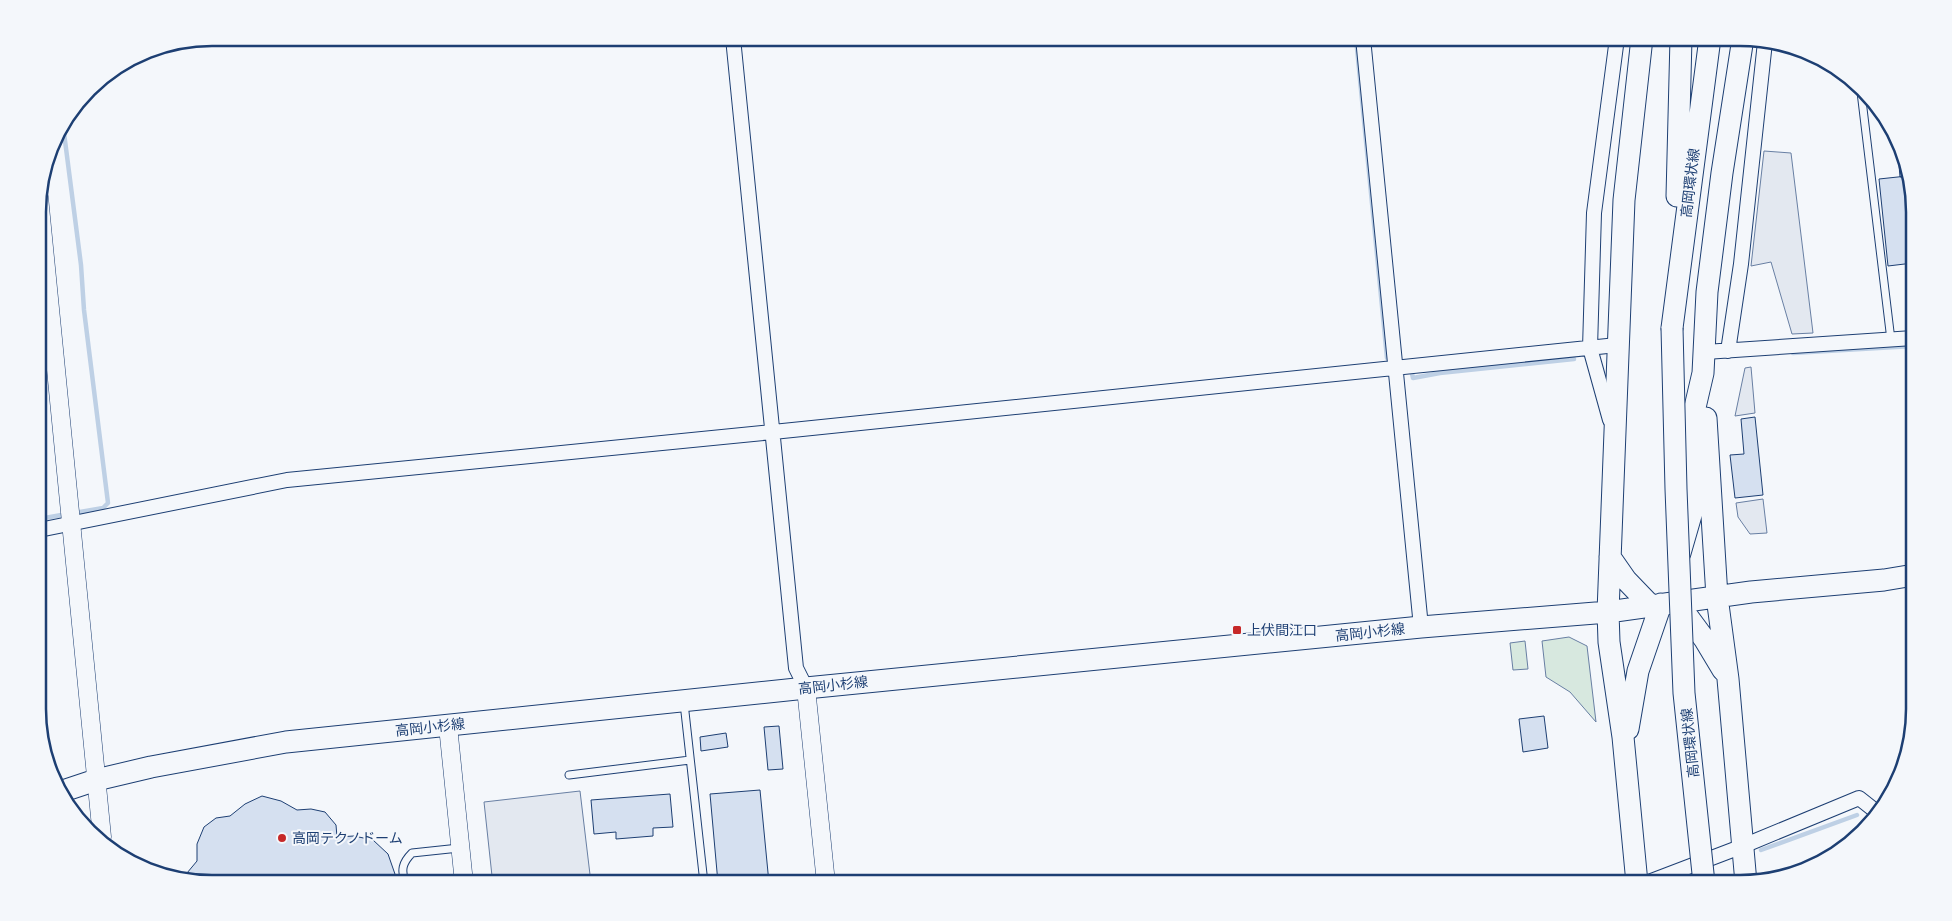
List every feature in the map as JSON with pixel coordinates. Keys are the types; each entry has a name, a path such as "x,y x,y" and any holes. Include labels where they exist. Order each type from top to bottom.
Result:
{"main road":[{"path":"1636,874 1624,751 1609,642 1608,612 1624,200 1641,46"},
{"name":"高岡環状線","path":"1681,46 1672,328 1676,489 1684,693 1703,874"},
{"name":"高岡環状線","path":"1672,328 1709,46"},
{"path":"1742,46 1722,173 1707,292 1704,362 1717,596 1728,679 1745,874"},
{"path":"1624,751 1638,671 1664,604 1691,516 1693,416 1704,362"},
{"path":"1610,556 1626,580 1664,604 1705,640 1728,679"},
{"path":"1608,612 1717,596 1884,580 1906,576"},
{"name":"高岡小杉線","path":"67,790 96,780 214,754 286,742 1420,627 1608,612"}],"street":[{"path":"734,46 796,668 806,688 825,875"},
{"path":"1364,46 1420,627"},
{"path":"1615,437 1590,348 1594,213 1616,46"},
{"path":"1728,351 1741,264 1764,48"},
{"path":"47,311 70,503 101,832"},
{"path":"1704,362 1728,351 1906,339"},
{"path":"46,529 287,480 1617,345"},
{"path":"448,726 463,875"},
{"path":"1669,874 1859,798 1873,809"}],"lane":[{"path":"1862,100 1891,340"},
{"path":"684,701 703,875"},
{"path":"569,775 690,760"},
{"path":"403,875 402,867 404,860 412,853 460,848"}],"shaded area":[{"path":"1764,151 1791,153 1813,333 1792,334 1771,262 1751,266"},
{"path":"1751,367 1755,413 1735,416 1745,368"},
{"path":"1763,499 1767,533 1750,534 1738,517 1736,503"},
{"path":"1569,637 1587,646 1596,722 1570,692 1546,677 1542,641"},
{"path":"1525,641 1528,669 1513,670 1510,643"},
{"path":"580,791 590,875 492,875 484,802"}],"building":[{"path":"1901,177 1906,212 1906,264 1888,266 1879,179"},
{"path":"1755,417 1763,495 1735,498 1730,455 1744,454 1741,419"},
{"path":"1544,716 1548,748 1523,752 1519,719"},
{"path":"779,726 783,769 768,770 764,727"},
{"path":"726,733 728,747 701,751 700,737"},
{"path":"760,790 768,875 717,875 710,794"},
{"path":"670,794 673,827 653,828 653,836 616,839 616,832 594,834 591,800"},
{"name":"高岡テクノドーム","path":"262,796 281,801 297,810 311,809 325,812 336,825 337,837 354,836 373,840 388,854 395,875 212,875 187,873 197,861 197,844 204,827 216,818 230,816 245,804"}],"waterway":[{"path":"1357,46 1387,358 1393,361"},
{"path":"64,136 108,503 103,508 74,513"},
{"path":"1793,353 1906,346"},
{"path":"1411,369 1413,378 1440,373 1574,359"},
{"path":"46,518 67,514"},
{"path":"1761,850 1857,815"}],"place":[{"name":"上伏間江口","path":"1237,630"},
{"name":"高岡テクノドーム","path":"282,838"}]}
